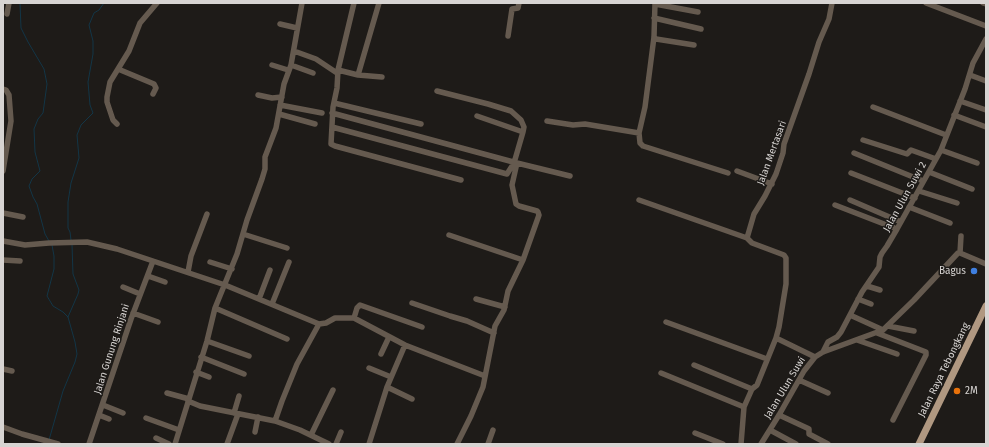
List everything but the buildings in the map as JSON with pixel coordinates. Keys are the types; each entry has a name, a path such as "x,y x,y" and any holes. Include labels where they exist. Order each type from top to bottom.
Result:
{"main road":[{"name":"Jalan Raya Tebongkang","path":"919,444 986,306"}],"street":[{"path":"8,14 9,3"},
{"path":"117,124 113,120 107,97 110,82 129,51 140,23 157,3"},
{"path":"175,444 196,372 207,341 215,308 232,268 264,173 265,157 276,128 280,105 294,51 302,3"},
{"path":"354,3 338,71 338,81 332,114 330,140 332,145 461,180"},
{"path":"358,75 379,3"},
{"path":"508,36 512,9 518,8 519,3"},
{"path":"698,12 655,3 654,37 645,107 639,133 640,143 643,146 728,172"},
{"name":"Jalan Mertasari","path":"747,238 754,214 772,184 819,42 829,19 832,3"},
{"path":"926,3 986,26"},
{"path":"654,18 701,29"},
{"path":"280,24 297,28"},
{"path":"654,37 656,39 694,45"},
{"name":"Jalan Ulun Suwi 2","path":"823,352 828,342 840,334 858,299 879,267 882,253 915,198 941,150 970,75 973,63 984,46 986,39"},
{"path":"294,51 316,59 338,71 358,75 382,77"},
{"path":"272,65 290,67 313,73"},
{"path":"118,69 154,84 156,88 153,94"},
{"path":"970,75 986,81"},
{"path":"3,89 6,90 9,95 10,121 3,171"},
{"path":"437,91 511,111 521,120 524,127 515,163 512,185 516,204 537,211 539,214 523,260 508,291 505,307 495,326 483,387 457,444"},
{"path":"258,95 271,98 282,97"},
{"path":"960,102 986,110"},
{"path":"334,103 421,124"},
{"path":"280,105 322,113"},
{"path":"873,107 946,135"},
{"path":"279,114 315,124"},
{"path":"332,114 515,163 570,176"},
{"path":"954,115 986,127"},
{"path":"477,116 523,132"},
{"path":"3,120 10,121"},
{"path":"547,121 573,125 585,124 639,133"},
{"path":"332,127 505,174 509,173 515,163"},
{"path":"863,140 907,154 911,150 936,159"},
{"path":"941,150 977,163"},
{"path":"854,152 924,181"},
{"path":"737,171 772,184"},
{"path":"929,172 972,190"},
{"path":"851,173 915,198"},
{"path":"919,191 957,204"},
{"path":"638,200 747,238 756,245 784,255 787,260 786,284 776,338 756,385 752,389 744,407 742,444"},
{"path":"850,200 901,222"},
{"path":"835,205 897,229"},
{"path":"909,207 950,222"},
{"path":"3,213 23,216"},
{"path":"188,272 191,256 207,214"},
{"path":"243,234 287,248"},
{"path":"449,235 523,260"},
{"path":"961,236 960,253 986,264"},
{"path":"3,241 24,245 77,242 100,245 225,284 319,324 326,323 335,318 354,318 405,345 486,376"},
{"name":"Jalan Ulun Suwi","path":"761,444 814,356 883,330 939,275 958,253 960,253"},
{"path":"3,260 20,262"},
{"name":"Jalan Gunung Rinjani","path":"89,444 133,313 153,261"},
{"path":"210,262 232,268"},
{"path":"272,304 289,262"},
{"path":"259,299 270,270"},
{"path":"148,276 165,282"},
{"path":"867,286 880,290"},
{"path":"123,287 140,294"},
{"path":"476,299 505,307"},
{"path":"858,299 871,304"},
{"path":"412,303 466,321 494,333"},
{"path":"354,318 357,308 360,305 422,327"},
{"path":"215,308 287,339"},
{"path":"133,313 158,322"},
{"path":"850,315 883,330"},
{"path":"666,322 767,359"},
{"path":"275,421 297,364 319,324"},
{"path":"888,326 914,331"},
{"path":"877,333 926,352 926,355 893,420"},
{"path":"381,354 389,337"},
{"path":"776,338 814,356"},
{"path":"857,340 898,354"},
{"path":"207,341 249,356"},
{"path":"370,444 387,387 405,345"},
{"path":"201,357 244,374"},
{"path":"694,364 752,389"},
{"path":"369,368 391,377"},
{"path":"3,369 12,372"},
{"path":"196,372 209,377"},
{"path":"662,373 744,407"},
{"path":"799,380 828,393"},
{"path":"387,387 412,399"},
{"path":"311,435 333,390"},
{"path":"167,393 200,406 275,421 311,435 329,444"},
{"path":"227,444 236,414 239,396"},
{"path":"103,405 123,413"},
{"path":"99,415 109,419"},
{"path":"779,415 809,429 809,434 828,444"},
{"path":"255,432 258,417"},
{"path":"146,418 179,430"},
{"path":"3,427 55,443"},
{"path":"488,444 493,430"},
{"path":"770,430 796,444"},
{"path":"336,444 341,432"},
{"path":"695,433 723,444"},
{"path":"156,438 169,444"}],"waterway":[{"path":"20,3 21,28 44,69 47,84 43,113 38,119 34,129 35,152 40,171 32,179 29,186 37,204 45,234 49,241"},
{"path":"71,240 68,228 68,202 71,183 79,158 77,135 81,125 93,113 90,105 88,82 93,54 93,41 89,25 94,13 99,10 104,3"},
{"path":"49,440 63,391 77,354 68,317 53,306 47,296 54,269 52,245"},
{"path":"68,317 79,290 73,274 72,245"}],"place":[{"name":"Bagus","path":"974,271"},
{"name":"2M","path":"957,391"}]}
